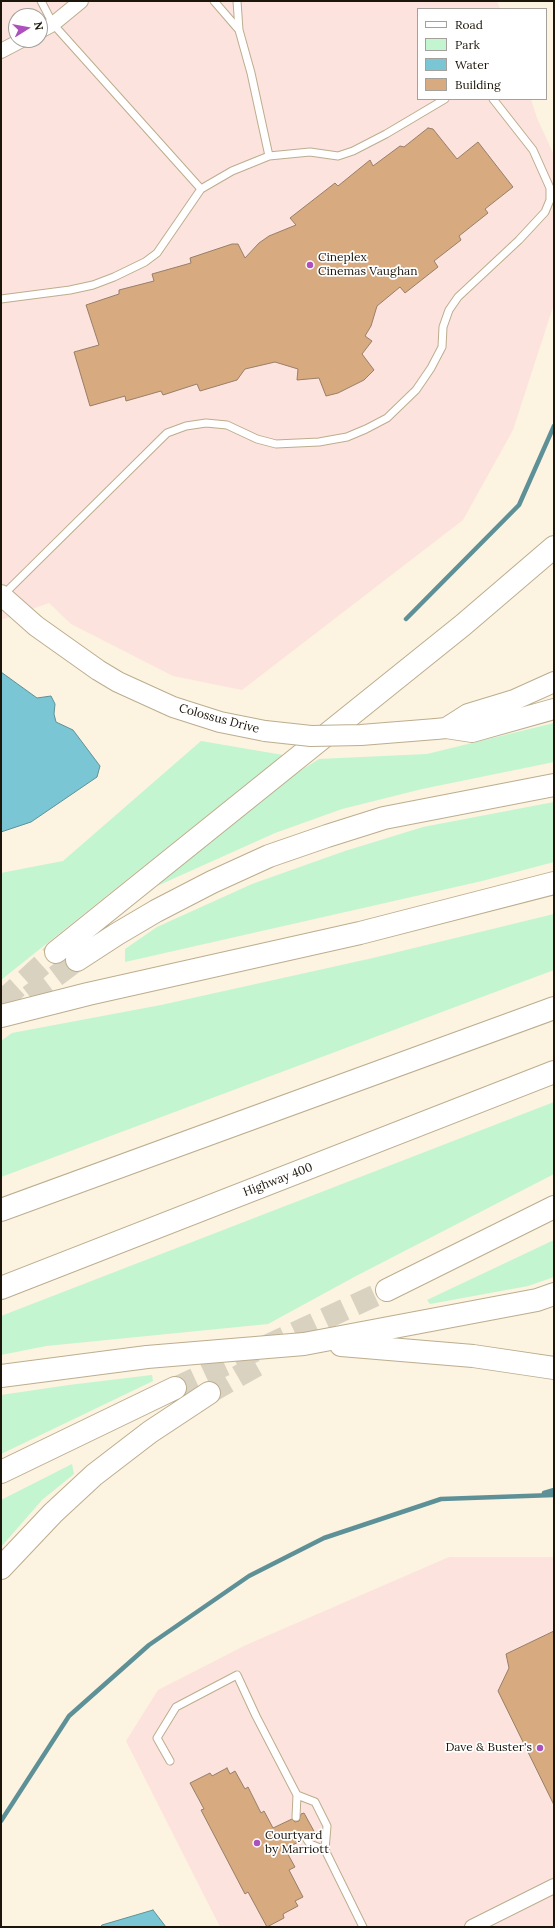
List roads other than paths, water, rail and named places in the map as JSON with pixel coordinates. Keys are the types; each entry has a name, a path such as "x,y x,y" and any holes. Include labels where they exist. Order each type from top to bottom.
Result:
{"highway":[{"path":"56,952 456,630 554,547"},
{"path":"77,960 156,911 212,882 269,856 384,818 554,785"},
{"path":"1,1016 88,994 360,933 554,883"},
{"path":"1,1004 88,994"},
{"path":"1,1210 554,1008"},
{"name":"Highway 400","path":"1,1288 554,1072"},
{"path":"387,1290 554,1207"},
{"path":"1,1376 147,1357 304,1344 537,1300 554,1294"},
{"path":"304,1344 436,1352 554,1368"},
{"path":"1,1472 175,1388"},
{"path":"1,1568 53,1513 94,1475 150,1432 209,1393"}],"street":[{"path":"48,26 53,24 81,1"},
{"name":"Colossus Drive","path":"1,596 36,626 98,670 118,682 173,707 220,722 265,731 311,736 361,735 441,729 472,732 532,716 554,708"},
{"name":"Colossus Drive","path":"441,729 468,714 514,700 554,682"},
{"path":"472,1927 554,1886"}],"lane":[{"path":"41,1 53,24 201,189"},
{"path":"214,1 239,30"},
{"path":"237,1 239,30 251,73 269,156"},
{"path":"1,298 70,290 93,285 145,262 164,244 201,189 232,171 269,156 310,152 338,156 353,151 386,134 443,100"},
{"path":"1,596 167,433 186,426 206,423 226,425 257,439 276,444 319,442 347,437 387,418 416,390 431,368 442,346 443,327 449,310 458,297 519,240 545,212 550,200 550,188 533,150 494,100"},
{"path":"170,1761 157,1738 176,1707 237,1675 256,1716 298,1794 296,1817"},
{"path":"298,1794 315,1802 324,1820 326,1826 324,1850 363,1927"},
{"path":"306,1838 310,1844 324,1850"}],"water":[{"path":"1,672 37,698 51,696 55,704 54,714 56,722 73,730 100,766 97,777 31,822 1,832"},
{"path":"153,1910 166,1927 100,1927 102,1925"}],"waterway":[{"path":"406,619 519,505 554,426"},
{"path":"544,1493 554,1490"},
{"path":"1,1821 69,1716 149,1645 249,1576 324,1538 441,1499 554,1495"}],"tunnel":[{"path":"1,1002 56,952"},
{"path":"3,1016 77,960"},
{"path":"175,1388 387,1290"},
{"path":"209,1393 263,1362"}],"place":[{"name":"Cineplex Cinemas Vaughan","path":"310,265"},
{"name":"Dave & Buster's","path":"540,1748"},
{"name":"Courtyard by Marriott","path":"257,1843"}]}
